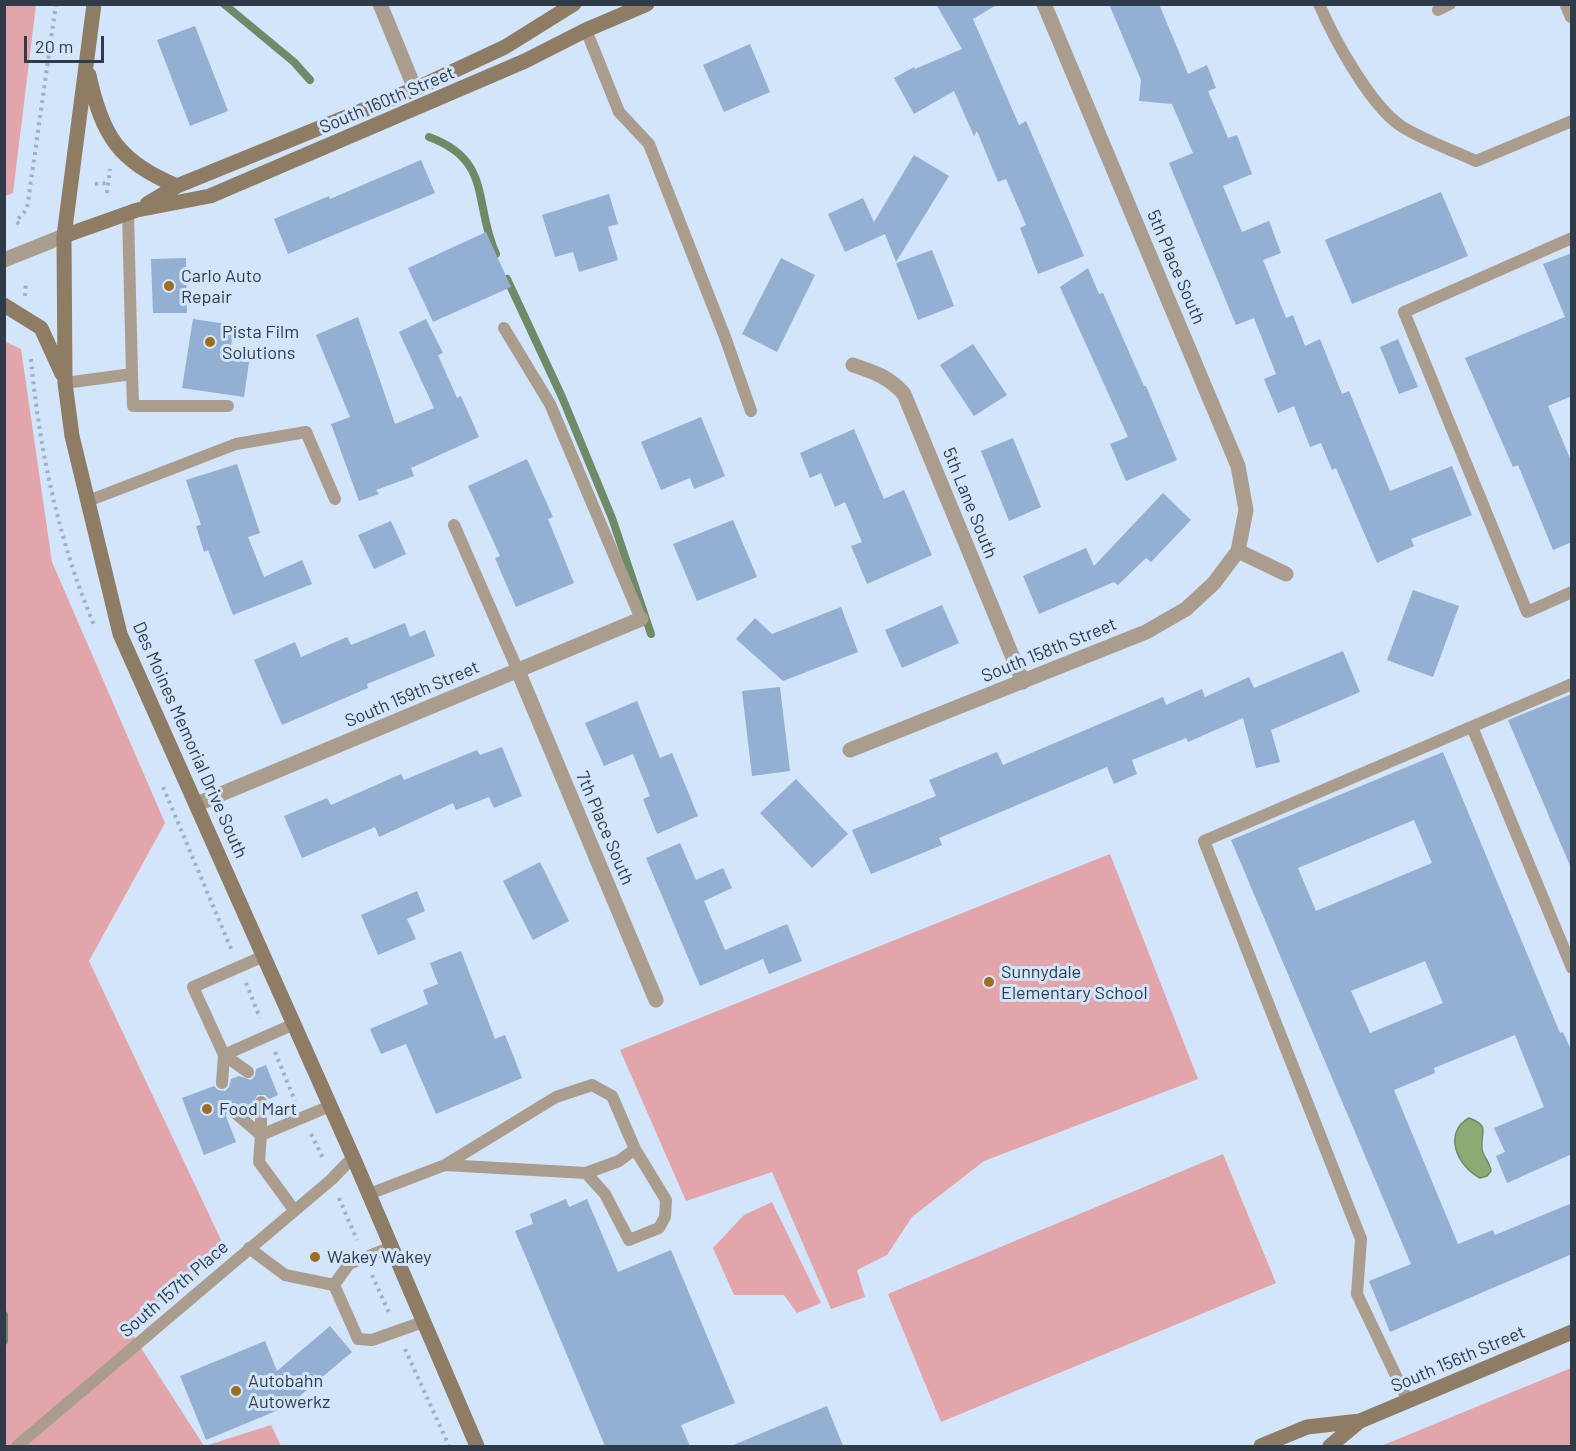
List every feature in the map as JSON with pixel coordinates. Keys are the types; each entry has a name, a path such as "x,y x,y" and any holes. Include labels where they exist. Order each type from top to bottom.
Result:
{"main road":[{"name":"Des Moines Memorial Drive South","path":"94,4 64,236 65,383 72,436 120,634 353,1157 477,1446"},
{"name":"South 160th Street","path":"64,236 132,211 177,186 415,88 505,47 574,4"},
{"name":"South 160th Street","path":"132,211 210,196 525,62 586,30 647,4"},
{"path":"87,63 94,99 105,128 119,150 140,169 177,186"},
{"path":"4,305 40,328 65,383"},
{"name":"South 156th Street","path":"1261,1446 1307,1427 1360,1421 1572,1332"},
{"name":"South 156th Street","path":"1330,1446 1360,1421"}],"street":[{"path":"380,4 415,88"},
{"name":"5th Place South","path":"1044,4 1238,466 1246,510 1238,550"},
{"path":"1567,4 1572,16"},
{"name":"South 160th Street","path":"4,260 64,236"},
{"name":"5th Lane South","path":"853,365 880,374 894,383 904,394 1023,682"},
{"path":"1238,550 1286,574"},
{"name":"South 158th Street","path":"850,750 1146,632 1186,609 1214,583 1238,550"},
{"name":"South 159th Street","path":"197,804 641,619"},
{"name":"7th Place South","path":"518,671 656,1000"}],"lane":[{"path":"1318,4 1329,28 1382,106 1401,125 1476,161 1572,121"},
{"path":"1438,10 1450,4"},
{"path":"586,30 619,112 649,144 725,337 751,411"},
{"path":"132,211 133,406 228,406"},
{"path":"1572,238 1404,312 1527,612 1572,592"},
{"path":"504,328 550,404 641,619"},
{"path":"65,383 132,374"},
{"path":"88,501 236,444 306,432 334,499"},
{"path":"454,525 518,671"},
{"path":"1408,1401 1356,1294 1361,1239 1204,841 1572,684"},
{"path":"1472,727 1572,968"},
{"path":"222,1083 224,1055 193,987 264,956"},
{"path":"224,1055 294,1024"},
{"path":"224,1055 248,1072"},
{"path":"369,1194 445,1166 556,1097 592,1086 612,1096 635,1149 666,1200 665,1217 659,1228 628,1240 605,1194 586,1173"},
{"path":"261,1102 259,1162 294,1210"},
{"path":"261,1135 330,1106"},
{"path":"234,1112 261,1135"},
{"path":"445,1166 586,1173 619,1161 635,1149"},
{"name":"South 157th Place","path":"17,1446 353,1157"},
{"path":"334,1284 349,1264 391,1247"},
{"path":"249,1248 285,1275 334,1284"},
{"path":"334,1284 358,1339 372,1340 423,1322"}],"path":[{"path":"18,224 16,221 27,209 56,4"},
{"path":"107,193 111,166"},
{"path":"95,184 108,183"},
{"path":"25,291 34,291"}],"shaded area":[{"path":"5,4 36,5 13,193 5,196"},
{"path":"4,341 21,349 52,562 165,823 89,961 222,1242 129,1329 204,1446 5,1446"},
{"path":"1110,854 1198,1079 984,1161 912,1217 887,1255 857,1270 865,1297 831,1309 772,1172 686,1201 620,1050"},
{"path":"1469,1118 1482,1127 1482,1149 1491,1171 1487,1176 1480,1178 1465,1166 1456,1150 1456,1132"},
{"path":"1223,1154 1276,1283 941,1422 888,1294"},
{"path":"772,1202 821,1303 797,1313 784,1295 734,1295 713,1248 744,1215"},
{"path":"1571,1368 1571,1446 1381,1446"},
{"path":"271,1425 281,1446 205,1446"}],"building":[{"path":"936,4 998,4 973,19 1019,125 1026,121 1084,256 1038,274 1020,228 1026,225 1006,179 998,182 977,131 974,136 954,91 914,114 894,78 914,67 915,69 962,49"},
{"path":"1109,4 1159,4 1188,74 1207,65 1216,88 1208,91 1228,138 1237,135 1252,174 1223,186 1242,232 1269,221 1281,253 1263,260 1286,318 1293,315 1305,346 1320,339 1342,394 1349,391 1390,491 1452,466 1472,515 1411,539 1414,546 1377,563 1336,468 1332,470 1321,443 1310,447 1294,406 1278,413 1264,379 1276,374 1254,318 1236,325 1169,163 1193,153 1172,104 1139,101 1141,80"},
{"path":"195,26 228,111 190,126 157,40"},
{"path":"750,44 770,92 724,112 703,65"},
{"path":"914,155 949,176 896,262 885,234 845,252 828,214 863,198 874,222"},
{"path":"421,160 435,193 288,254 274,219 329,196 330,199"},
{"path":"1441,192 1468,256 1352,304 1325,240"},
{"path":"609,194 618,224 608,227 618,260 579,272 573,252 555,257 542,215"},
{"path":"486,232 511,287 433,322 408,268"},
{"path":"932,250 954,306 918,320 896,263"},
{"path":"1572,253 1572,396 1548,406 1572,463 1572,542 1553,550 1518,465 1513,467 1465,358 1565,317 1543,264"},
{"name":"Carlo Auto Repair","path":"186,258 187,313 153,313 151,259"},
{"path":"781,258 815,275 777,352 742,334"},
{"path":"1088,268 1099,294 1103,293 1177,460 1126,481 1110,444 1128,437 1060,287"},
{"path":"358,317 395,424 434,408 399,332 426,319 443,353 438,355 457,398 461,396 479,437 411,468 414,476 376,490 379,494 359,501 331,424 350,417 316,335"},
{"name":"Pista Film Solutions","path":"193,319 234,325 229,360 249,362 244,397 182,388"},
{"path":"1398,339 1418,387 1399,394 1380,347"},
{"path":"973,344 1007,395 974,416 940,365"},
{"path":"701,417 725,476 694,489 690,478 661,490 641,442"},
{"path":"854,429 884,499 904,490 932,555 867,584 851,546 862,542 845,502 835,507 821,473 810,478 800,453"},
{"path":"1013,438 1041,507 1009,521 981,451"},
{"path":"527,459 553,517 548,519 574,583 516,607 495,558 500,556 468,486"},
{"path":"237,464 260,533 248,537 264,577 302,560 312,584 233,615 208,550 204,552 196,526 201,525 186,480"},
{"path":"1163,493 1191,520 1151,562 1146,558 1118,585 1114,582 1039,614 1023,576 1086,548 1094,566"},
{"path":"733,520 757,577 697,601 673,544"},
{"path":"391,521 406,554 374,569 358,535"},
{"path":"1413,590 1459,606 1433,677 1387,660"},
{"path":"942,605 959,643 902,668 885,630"},
{"path":"841,607 858,652 783,681 736,639 755,618 772,634"},
{"path":"405,623 410,637 425,630 435,656 367,684 368,688 282,725 254,660 295,642 301,657 347,637 351,645"},
{"path":"1343,651 1360,692 1271,730 1280,762 1256,768 1243,718 1188,742 1186,738 1132,760 1137,774 1114,784 1107,767 939,838 942,845 871,874 852,830 936,796 929,780 997,752 1003,765 1163,697 1166,705 1202,689 1205,697 1249,677 1254,688"},
{"path":"780,687 790,771 752,776 742,691"},
{"path":"1572,694 1572,868 1571,868 1508,720"},
{"path":"637,701 660,758 672,753 698,816 657,834 643,799 650,796 633,754 604,766 585,723"},
{"path":"502,747 522,796 494,808 489,797 456,810 453,803 379,837 375,827 302,858 284,816 327,798 331,805 401,774 404,780 477,750 480,755"},
{"path":"1443,752 1560,1033 1563,1032 1572,1052 1572,1154 1507,1183 1496,1156 1505,1152 1494,1128 1544,1107 1515,1035 1434,1068 1435,1073 1394,1090 1458,1244 1493,1230 1495,1235 1572,1203 1572,1254 1390,1332 1369,1281 1411,1264 1231,840","holes":["1414,820 1432,863 1316,911 1298,868","1425,961 1443,1003 1370,1033 1351,991"]},
{"path":"796,779 848,834 812,868 760,813"},
{"path":"680,843 696,880 723,868 732,888 704,901 725,950 787,924 802,961 769,974 763,959 700,986 646,858"},
{"path":"540,862 569,921 533,940 503,881"},
{"path":"417,891 425,911 407,919 416,939 378,955 361,915"},
{"path":"461,951 495,1039 505,1035 522,1078 436,1114 406,1044 381,1054 370,1029 428,1004 423,990 438,984 430,963"},
{"path":"266,1065 278,1095 269,1099 265,1095 257,1095 253,1105 243,1109 235,1104 228,1106 226,1116 236,1142 204,1155 182,1098 214,1086 218,1090 225,1091 231,1079 239,1076 251,1080 255,1076 256,1069"},
{"path":"566,1199 569,1207 587,1199 618,1272 671,1250 735,1403 681,1425 690,1446 605,1446 515,1231 533,1224 530,1214"},
{"name":"Autobahn Autowerkz","path":"330,1326 352,1352 288,1406 206,1440 180,1376 265,1341 277,1371"},
{"path":"827,1406 843,1446 731,1446"}],"waterway":[{"path":"224,4 294,62 310,80"},
{"path":"429,137 449,147 463,158 472,171 478,185 489,236 496,254"},
{"path":"507,279 562,397 612,518 651,634"},
{"path":"4,1315 4,1341"}],"place":[{"name":"Carlo Auto Repair","path":"169,286"},
{"name":"Pista Film Solutions","path":"210,342"},
{"name":"Sunnydale Elementary School","path":"989,982"},
{"name":"Food Mart","path":"207,1109"},
{"name":"Wakey Wakey","path":"315,1257"},
{"name":"Autobahn Autowerkz","path":"236,1391"}]}
